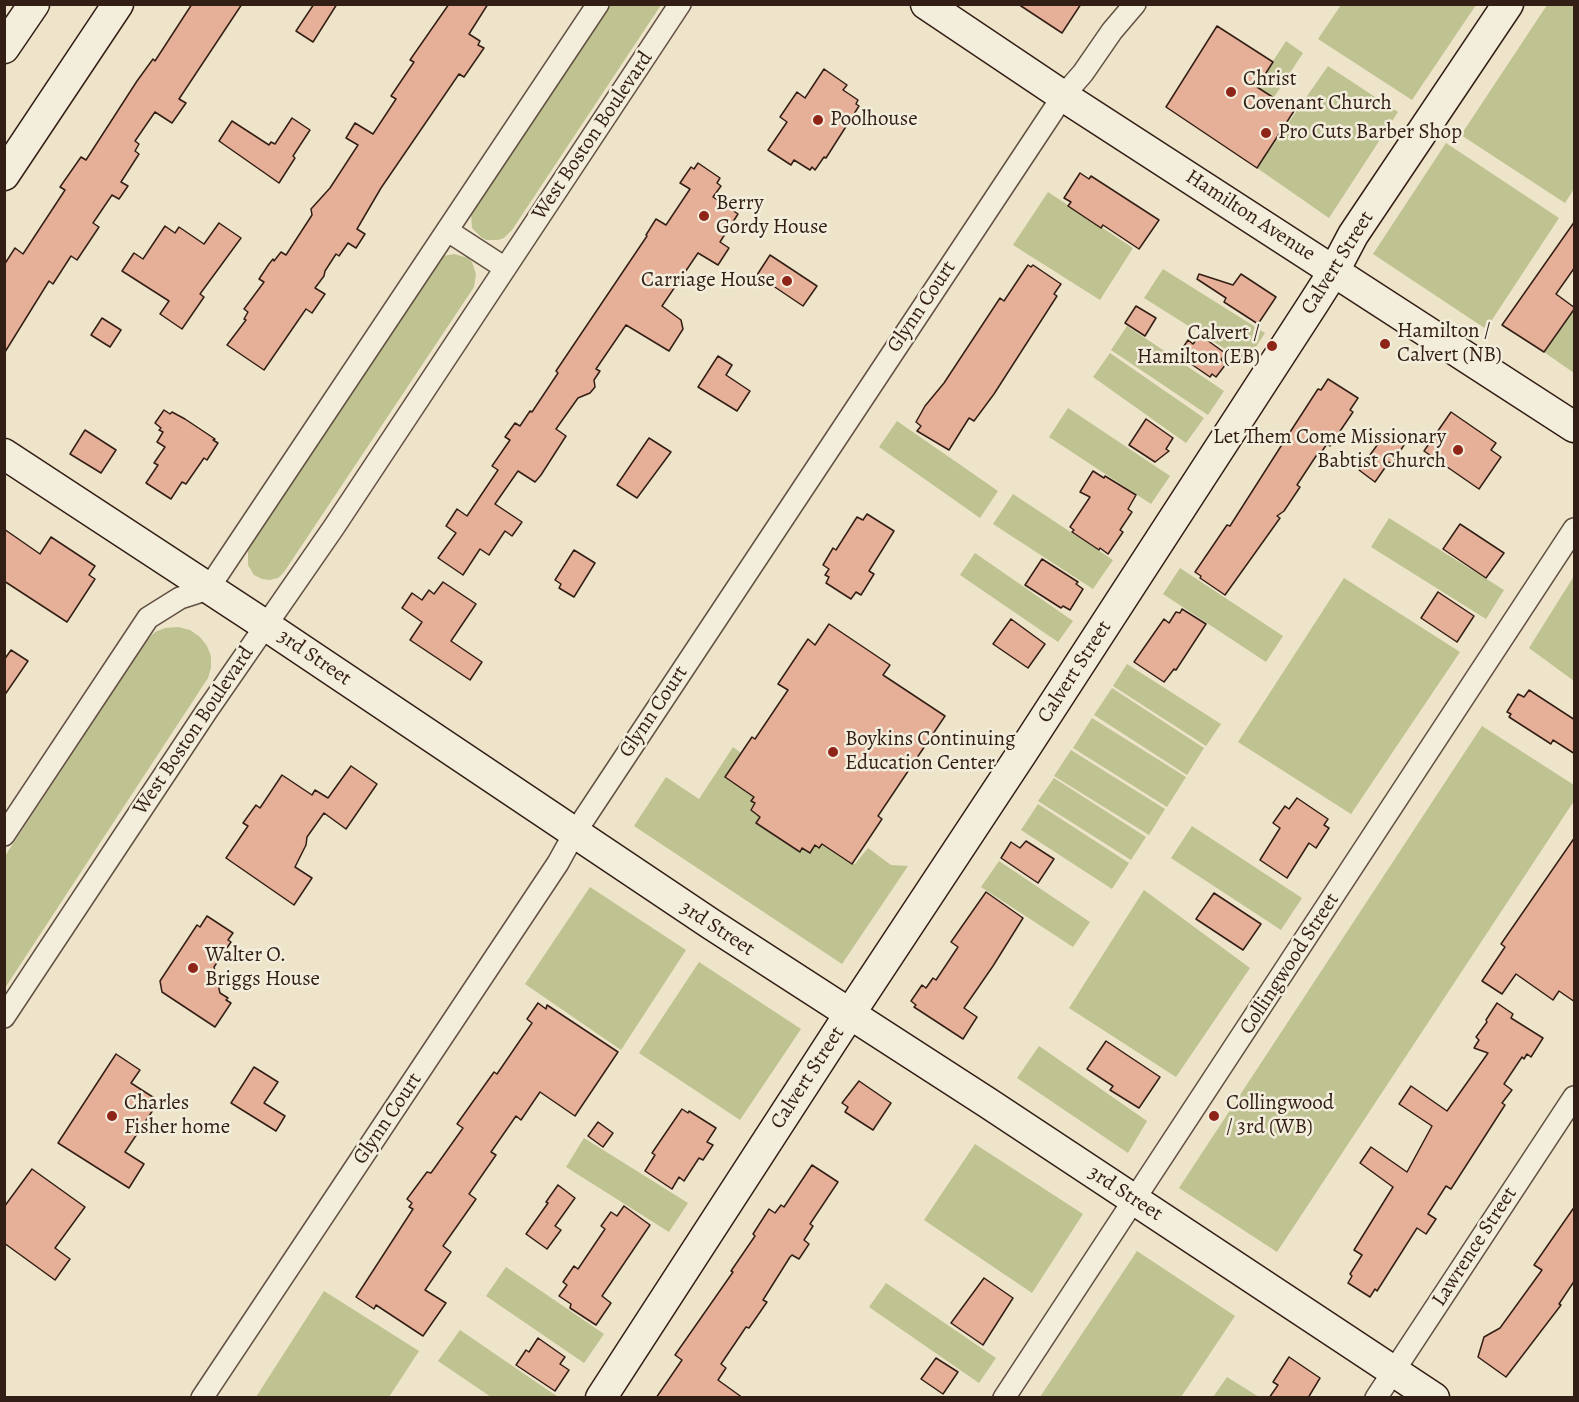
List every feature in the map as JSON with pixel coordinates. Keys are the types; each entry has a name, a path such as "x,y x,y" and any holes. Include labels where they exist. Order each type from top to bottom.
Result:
{"street":[{"path":"4,48 34,4"},
{"path":"4,835 148,618 180,598 208,589 598,4"},
{"name":"West Boston Boulevard","path":"4,1017 200,722 334,527 680,4"},
{"name":"Hamilton Avenue","path":"926,4 1063,96 1575,427"},
{"name":"Glynn Court","path":"1112,31 1124,4"},
{"name":"Glynn Court","path":"202,1398 558,863 573,834 1063,96 1135,4"},
{"name":"Calvert Street","path":"601,1398 1334,271 1353,235 1508,4"},
{"path":"4,175 109,7"},
{"path":"448,231 506,268"},
{"name":"3rd Street","path":"4,454 266,625 573,834 988,1103 1434,1398"},
{"name":"Collingwood Street","path":"1004,1398 1575,529"},
{"name":"Lawrence Street","path":"1376,1398 1575,1097"}],"green space":[{"path":"607,5 661,5 512,230 504,238 486,240 472,228 471,212"},
{"path":"1341,5 1476,5 1412,100 1318,39"},
{"path":"1547,5 1574,5 1574,189 1565,203 1461,135"},
{"path":"1286,41 1303,53 1237,154 1220,143"},
{"path":"1328,66 1398,112 1329,218 1257,168"},
{"path":"1446,143 1559,218 1486,329 1373,254"},
{"path":"1048,192 1133,248 1100,300 1013,245"},
{"path":"454,254 468,258 472,262 476,274 474,287 284,572 278,578 270,580 254,575 248,565 248,549 438,261 443,256"},
{"path":"1163,269 1265,333 1246,362 1144,298"},
{"path":"1574,307 1574,373 1544,352"},
{"path":"1127,326 1224,391 1208,415 1111,350"},
{"path":"1110,353 1204,418 1186,443 1093,377"},
{"path":"1068,408 1170,476 1151,504 1049,437"},
{"path":"897,421 998,491 980,518 879,447"},
{"path":"1013,494 1113,560 1093,589 993,524"},
{"path":"1389,518 1504,590 1486,619 1371,547"},
{"path":"975,553 1073,621 1058,642 960,575"},
{"path":"1180,568 1283,636 1266,662 1163,594"},
{"path":"1574,576 1574,681 1529,648"},
{"path":"1344,578 1460,652 1351,814 1238,742"},
{"path":"178,627 190,630 207,646 211,656 208,678 5,988 5,856 147,640 155,632"},
{"path":"1127,664 1221,724 1206,746 1113,686"},
{"path":"1112,688 1204,748 1187,775 1094,715"},
{"path":"1092,718 1186,777 1167,807 1073,748"},
{"path":"1482,726 1574,785 1574,801 1277,1252 1179,1188"},
{"path":"733,747 741,753 725,777 754,797 752,801 755,803 751,810 761,817 757,823 799,852 802,848 815,845 819,848 822,844 851,864 855,864 868,848 891,865 908,866 842,964 634,826 666,777 699,799"},
{"path":"1071,750 1165,809 1149,835 1054,776"},
{"path":"1054,778 1146,837 1131,860 1038,801"},
{"path":"1038,804 1129,863 1112,889 1021,830"},
{"path":"1192,826 1302,898 1281,930 1171,858"},
{"path":"999,861 1090,922 1073,947 981,887"},
{"path":"590,887 686,950 621,1050 525,984"},
{"path":"1144,890 1250,968 1176,1077 1069,1008"},
{"path":"699,962 801,1029 740,1120 639,1053"},
{"path":"1039,1046 1147,1121 1128,1153 1017,1078"},
{"path":"584,1138 688,1203 669,1232 566,1167"},
{"path":"975,1144 1083,1214 1032,1293 924,1220"},
{"path":"1137,1251 1235,1316 1181,1397 1040,1397"},
{"path":"506,1267 604,1334 584,1363 486,1296"},
{"path":"886,1283 996,1358 979,1383 869,1307"},
{"path":"324,1291 419,1351 389,1397 256,1397"},
{"path":"460,1330 558,1397 491,1397 438,1361"},
{"path":"1227,1377 1259,1397 1213,1397"}],"building":[{"path":"192,4 242,4 179,99 186,103 172,123 155,112 135,141 139,144 135,151 139,154 121,182 128,186 119,199 112,195 93,223 99,227 77,260 71,256 53,284 49,281 5,352 4,265 15,248 23,254 65,190 60,187 81,157 86,160 137,81 153,59 155,61"},
{"path":"314,4 337,4 313,42 296,31"},
{"path":"449,4 488,4 469,34 480,41 478,45 484,48 464,77 459,74 381,188 357,229 365,234 356,248 348,243 339,256 336,254 325,271 315,288 325,294 312,313 306,309 264,370 227,345 246,320 244,319 248,312 244,309 264,282 259,279 273,259 274,261 281,252 286,255 312,215 311,209 330,188 358,145 346,138 355,123 373,134 396,99 391,96 414,62 410,60"},
{"path":"1018,4 1081,4 1062,33"},
{"path":"1217,26 1273,62 1257,87 1294,111 1257,168 1166,107"},
{"name":"Poolhouse","path":"824,69 847,85 843,90 858,100 856,104 859,106 826,158 824,157 815,170 812,167 810,170 794,160 791,165 768,150 787,122 780,117 797,92 805,98"},
{"path":"292,118 310,130 279,183 219,141 232,121 269,145 271,142 275,144"},
{"path":"698,163 720,178 717,183 721,186 713,197 738,214 720,242 729,248 718,265 698,253 662,306 681,320 683,329 669,351 626,325 596,369 600,371 594,380 595,387 590,393 578,398 556,429 566,436 541,475 535,482 518,471 495,504 522,522 512,536 505,531 489,555 480,549 463,575 438,558 456,533 446,526 457,509 467,516 498,470 492,466 510,440 505,437 515,423 520,426 530,411 532,412 558,373 556,371 647,236 656,219 666,225 690,189 680,183 691,167 694,169"},
{"path":"1080,173 1089,179 1091,176 1159,220 1139,249 1103,225 1101,228 1068,206 1071,202 1064,198"},
{"path":"1575,221 1575,267 1556,294 1575,308 1544,352 1502,325"},
{"path":"219,223 241,238 200,294 204,297 182,329 160,314 169,301 122,271 134,253 143,259 165,226 175,233 179,227 204,244"},
{"name":"Carriage House","path":"770,255 817,286 803,306 757,275"},
{"path":"1028,265 1031,267 1033,265 1061,284 1054,294 1057,296 994,394 974,421 969,418 949,450 917,431 921,426 916,422 1000,298 1004,301"},
{"path":"1199,274 1233,285 1241,274 1276,297 1258,324 1224,302 1226,298 1197,279"},
{"path":"1136,306 1156,318 1145,336 1125,323"},
{"path":"102,318 121,330 110,347 91,335"},
{"path":"1200,335 1225,353 1221,360 1226,364 1216,377 1212,374 1210,377 1178,355 1188,340 1193,344"},
{"path":"718,356 732,365 726,375 750,391 737,411 698,387"},
{"path":"1328,379 1358,398 1350,410 1353,412 1330,446 1327,444 1320,454 1318,453 1297,485 1300,487 1284,511 1277,516 1280,518 1225,595 1195,572 1227,525 1230,526 1318,389 1321,390"},
{"path":"164,410 185,419 218,443 207,460 204,458 186,484 182,482 171,499 146,483 158,465 154,463 165,447 157,442 163,432 155,423"},
{"name":"Let Them Come Missionary Babtist Church","path":"1451,412 1496,443 1491,450 1501,457 1479,489 1424,451"},
{"path":"1146,419 1173,438 1166,449 1169,451 1155,462 1129,445"},
{"path":"85,430 116,450 101,473 70,454"},
{"path":"1386,433 1404,445 1392,464 1389,462 1375,482 1359,470"},
{"path":"649,438 671,452 637,498 617,485"},
{"path":"1093,471 1136,495 1128,509 1132,512 1120,530 1123,532 1108,554 1072,532 1074,530 1070,527 1090,497 1080,492"},
{"path":"867,514 894,531 869,571 874,574 861,595 856,592 851,599 826,583 829,577 825,575 829,569 823,565 833,548 836,550 857,517 863,520"},
{"path":"1460,524 1504,553 1486,578 1443,549"},
{"path":"4,529 40,554 51,537 95,566 89,575 95,579 67,622 4,581"},
{"path":"574,550 595,563 574,597 559,588 561,584 555,580"},
{"path":"1042,559 1078,582 1076,584 1083,589 1070,610 1063,606 1061,608 1025,585"},
{"path":"443,582 476,604 451,641 482,662 470,680 410,640 422,622 402,608 412,593 422,600 429,590 434,594"},
{"path":"1438,592 1474,616 1457,642 1421,618"},
{"path":"1182,609 1206,624 1176,670 1174,669 1164,682 1134,662 1164,619 1169,623 1176,612 1180,613"},
{"path":"1011,619 1045,644 1028,668 993,644"},
{"path":"829,624 890,665 883,675 945,716 878,816 882,819 852,864 822,844 819,848 815,845 810,853 802,848 800,852 756,823 760,817 751,810 755,803 751,801 754,797 725,777 752,737 755,739 788,690 778,684 808,639 815,645"},
{"path":"11,650 28,661 4,696 4,660"},
{"path":"1529,690 1575,720 1575,754 1553,740 1551,744 1509,717 1511,714 1507,712 1518,694 1524,697"},
{"path":"351,766 377,784 346,829 324,813 307,837 306,845 295,867 312,878 294,905 226,858 248,826 243,823 256,805 260,808 282,775 312,795 315,790 328,798"},
{"path":"1297,798 1328,819 1324,825 1329,828 1316,848 1309,843 1287,878 1260,860 1280,828 1273,823 1285,806 1289,809"},
{"path":"1575,837 1575,1002 1559,991 1553,1000 1516,974 1502,994 1482,981 1505,947 1501,944"},
{"path":"1026,841 1054,859 1038,883 1001,858 1011,842 1020,848"},
{"path":"986,892 1023,918 964,1008 977,1017 963,1039 914,1007 916,1005 911,1001 922,985 926,988 933,978 936,980 958,947 951,942"},
{"path":"1214,893 1261,924 1243,950 1196,919"},
{"name":"Walter O. Briggs House","path":"207,916 233,933 228,940 231,942 214,967 220,993 231,1003 215,1027 162,992 160,981 197,925 200,927"},
{"path":"538,1003 546,1009 547,1005 618,1052 575,1116 540,1092 521,1120 516,1116 491,1152 496,1155 469,1194 476,1199 443,1246 451,1252 425,1290 446,1303 423,1336 376,1305 374,1309 356,1297 413,1209 409,1207 412,1203 407,1199 427,1172 431,1173 463,1128 457,1124 494,1072 497,1074 532,1023 527,1019"},
{"path":"1497,1003 1513,1014 1511,1018 1543,1038 1531,1057 1527,1054 1524,1059 1522,1057 1504,1084 1512,1090 1502,1103 1505,1105 1451,1189 1446,1186 1428,1214 1436,1219 1426,1234 1417,1228 1377,1291 1375,1289 1370,1297 1348,1283 1352,1276 1350,1274 1362,1255 1354,1250 1393,1187 1360,1163 1371,1147 1407,1172 1432,1126 1399,1104 1411,1086 1447,1111 1488,1053 1474,1048 1479,1040 1476,1037"},
{"path":"1106,1041 1160,1077 1139,1108 1110,1090 1113,1086 1087,1069"},
{"name":"Charles Fisher home","path":"116,1054 140,1070 131,1083 159,1101 125,1152 144,1164 129,1188 58,1143"},
{"path":"254,1067 278,1082 264,1103 285,1116 276,1131 231,1103"},
{"path":"859,1081 891,1103 873,1130 845,1112 848,1107 842,1103"},
{"path":"682,1109 716,1128 707,1142 713,1145 703,1160 699,1158 684,1181 679,1177 672,1189 645,1171 655,1155 652,1153"},
{"path":"598,1122 613,1133 603,1147 588,1136"},
{"path":"812,1165 838,1182 810,1224 813,1226 804,1240 809,1244 799,1259 792,1255 790,1257 763,1300 767,1302 749,1328 746,1327 721,1364 726,1368 718,1380 743,1398 656,1398 682,1360 675,1355 733,1272 731,1271 755,1236 753,1234 769,1209 775,1213 781,1205 784,1207"},
{"path":"32,1169 85,1207 55,1248 70,1259 55,1280 4,1243 4,1207"},
{"path":"558,1185 575,1198 555,1226 561,1230 547,1249 526,1234"},
{"path":"624,1206 650,1225 602,1296 611,1303 596,1325 570,1308 571,1304 559,1296 567,1285 563,1282 574,1266 578,1269 605,1229 601,1226 611,1212 617,1216"},
{"path":"1575,1206 1575,1280 1559,1304 1561,1305 1506,1377 1478,1357 1484,1337 1500,1328 1542,1270 1534,1265"},
{"path":"984,1278 1013,1298 983,1345 951,1323"},
{"path":"538,1338 565,1357 560,1364 569,1370 555,1391 516,1365 526,1350 529,1352"},
{"path":"1289,1357 1320,1378 1308,1398 1269,1398 1278,1385 1273,1382"},
{"path":"936,1358 958,1372 943,1394 921,1379"}],"place":[{"name":"Christ Covenant Church","path":"1231,92"},
{"name":"Poolhouse","path":"818,120"},
{"name":"Pro Cuts Barber Shop","path":"1266,133"},
{"name":"Berry Gordy House","path":"704,216"},
{"name":"Carriage House","path":"787,281"},
{"name":"Hamilton / Calvert (NB)","path":"1385,344"},
{"name":"Calvert / Hamilton (EB)","path":"1272,346"},
{"name":"Let Them Come Missionary Babtist Church","path":"1458,450"},
{"name":"Boykins Continuing Education Center","path":"833,752"},
{"name":"Walter O. Briggs House","path":"193,968"},
{"name":"Charles Fisher home","path":"112,1116"},
{"name":"Collingwood / 3rd (WB)","path":"1214,1116"}]}
